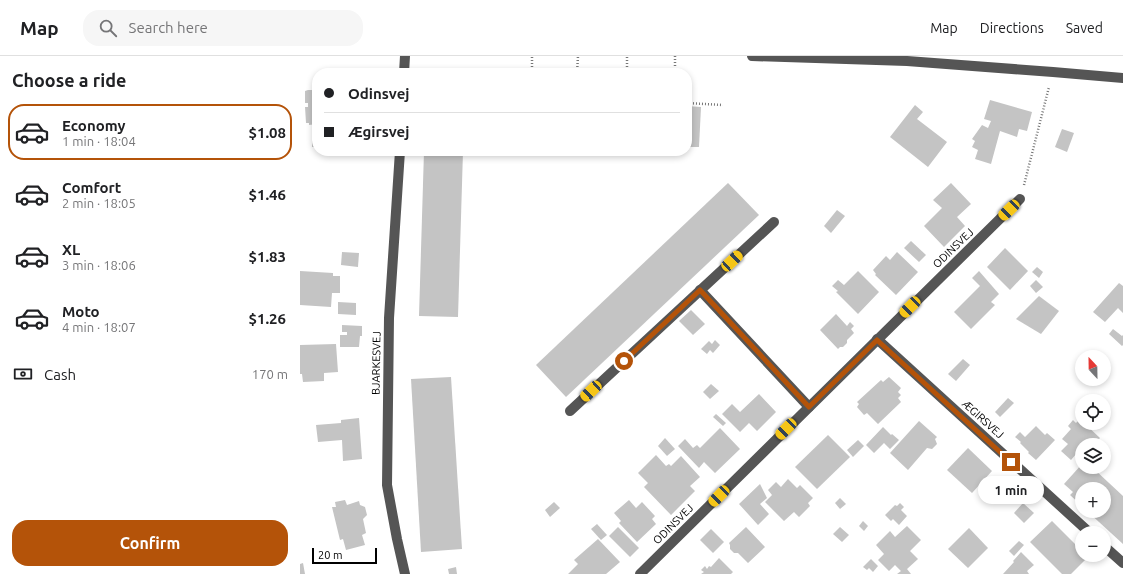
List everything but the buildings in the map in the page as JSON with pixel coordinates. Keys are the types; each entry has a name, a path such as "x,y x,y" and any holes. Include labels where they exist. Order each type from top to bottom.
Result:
{"street":[{"path":"404,68 405,56"},
{"path":"752,56 907,61 1123,78"},
{"name":"BJARKESVEJ","path":"400,156 389,318 387,485 405,574"},
{"name":"ODINSVEJ","path":"640,574 1020,199"},
{"path":"570,411 774,222"},
{"path":"700,290 809,407"},
{"name":"ÆGIRSVEJ","path":"877,340 1082,526"},
{"path":"1111,552 1123,563"}],"path":[{"path":"532,56 532,68"},
{"path":"577,68 578,56"},
{"path":"627,56 627,68"},
{"path":"675,56 675,68"},
{"path":"1020,199 1053,72"},
{"path":"692,103 723,105"}],"route":[{"path":"624,361 700,290 809,407 877,340 1011,462"}]}
